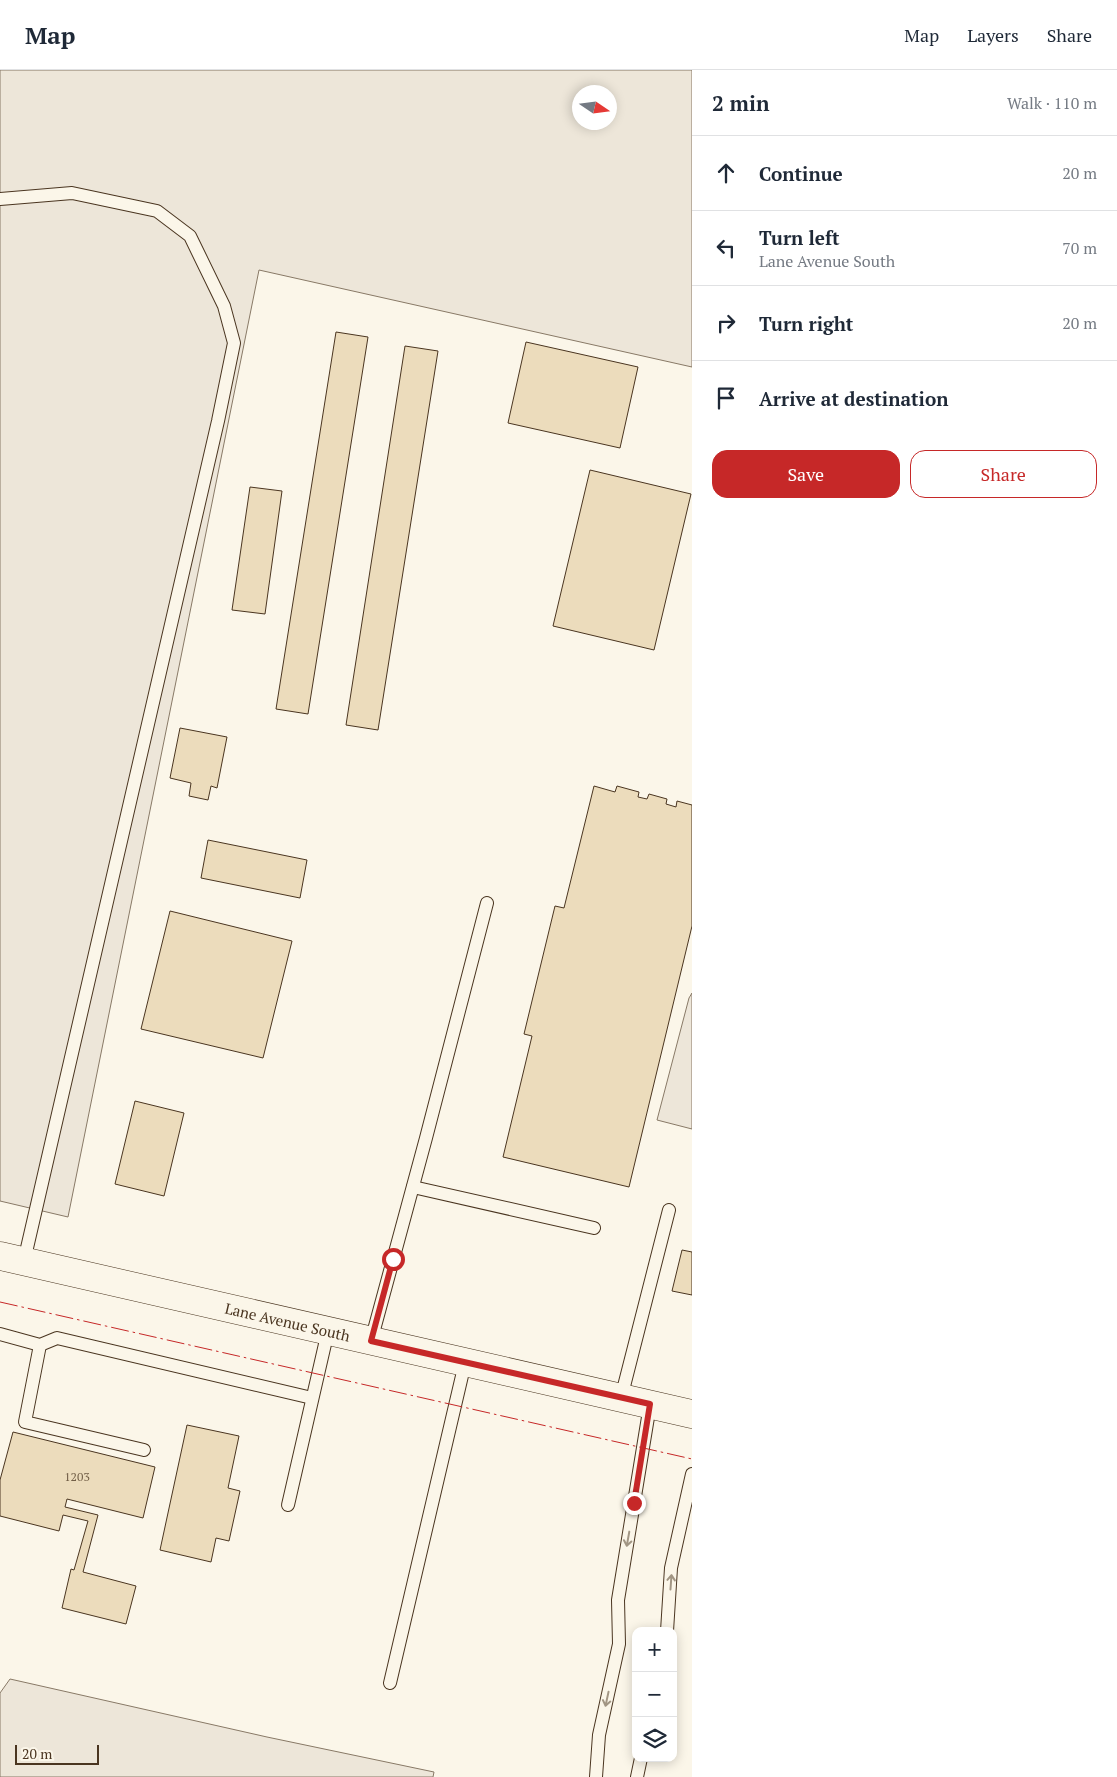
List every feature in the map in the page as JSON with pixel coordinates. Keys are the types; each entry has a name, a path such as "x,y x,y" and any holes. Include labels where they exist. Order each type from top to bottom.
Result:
{"main road":[{"name":"Lane Avenue South","path":"12,1258 692,1414"}],"lane":[{"path":"0,199 72,193 157,211 190,236 224,306 234,343 218,421 12,1258"},
{"path":"371,1341 487,903"},
{"path":"413,1187 594,1228"},
{"path":"621,1398 669,1210"},
{"path":"288,1505 328,1331"},
{"path":"0,1334 40,1345 57,1338 312,1398"},
{"path":"40,1345 25,1422 144,1450"},
{"path":"390,1684 465,1363"},
{"path":"596,1777 599,1735 619,1644 618,1600 650,1404"},
{"path":"667,1627 672,1568 692,1474"},
{"path":"637,1777 641,1762"}],"shaded area":[{"path":"0,70 692,70 692,367 259,270 68,1217 0,1201"},
{"path":"692,993 692,1129 657,1120 689,998"},
{"path":"10,1679 267,1737 434,1772 433,1777 0,1777 0,1693"}],"building":[{"path":"336,332 368,337 308,714 276,709"},
{"path":"526,342 638,367 620,448 508,423"},
{"path":"405,346 438,351 378,730 346,725"},
{"path":"590,470 691,494 654,650 553,626"},
{"path":"250,487 282,491 265,614 232,610"},
{"path":"180,728 227,737 217,788 211,786 208,800 189,796 191,783 170,778"},
{"path":"594,786 615,792 617,786 639,792 638,797 647,799 649,794 667,799 666,804 676,807 677,801 692,805 692,926 629,1187 503,1157 532,1036 524,1034 555,906 564,908"},
{"path":"208,840 307,860 300,898 201,878"},
{"path":"170,911 292,941 263,1058 141,1029"},
{"path":"135,1101 184,1113 164,1196 115,1184"},
{"path":"682,1250 692,1252 692,1295 672,1291"},
{"path":"187,1425 239,1436 228,1488 240,1491 229,1541 216,1538 211,1562 160,1550"},
{"path":"13,1432 155,1467 143,1518 67,1499 65,1507 98,1515 83,1572 136,1586 126,1624 62,1608 71,1569 74,1570 88,1521 63,1515 59,1531 0,1516 0,1480"}],"power":[{"path":"0,1302 692,1459"}],"route":[{"path":"393,1259 371,1341 650,1404 634,1503"}]}
